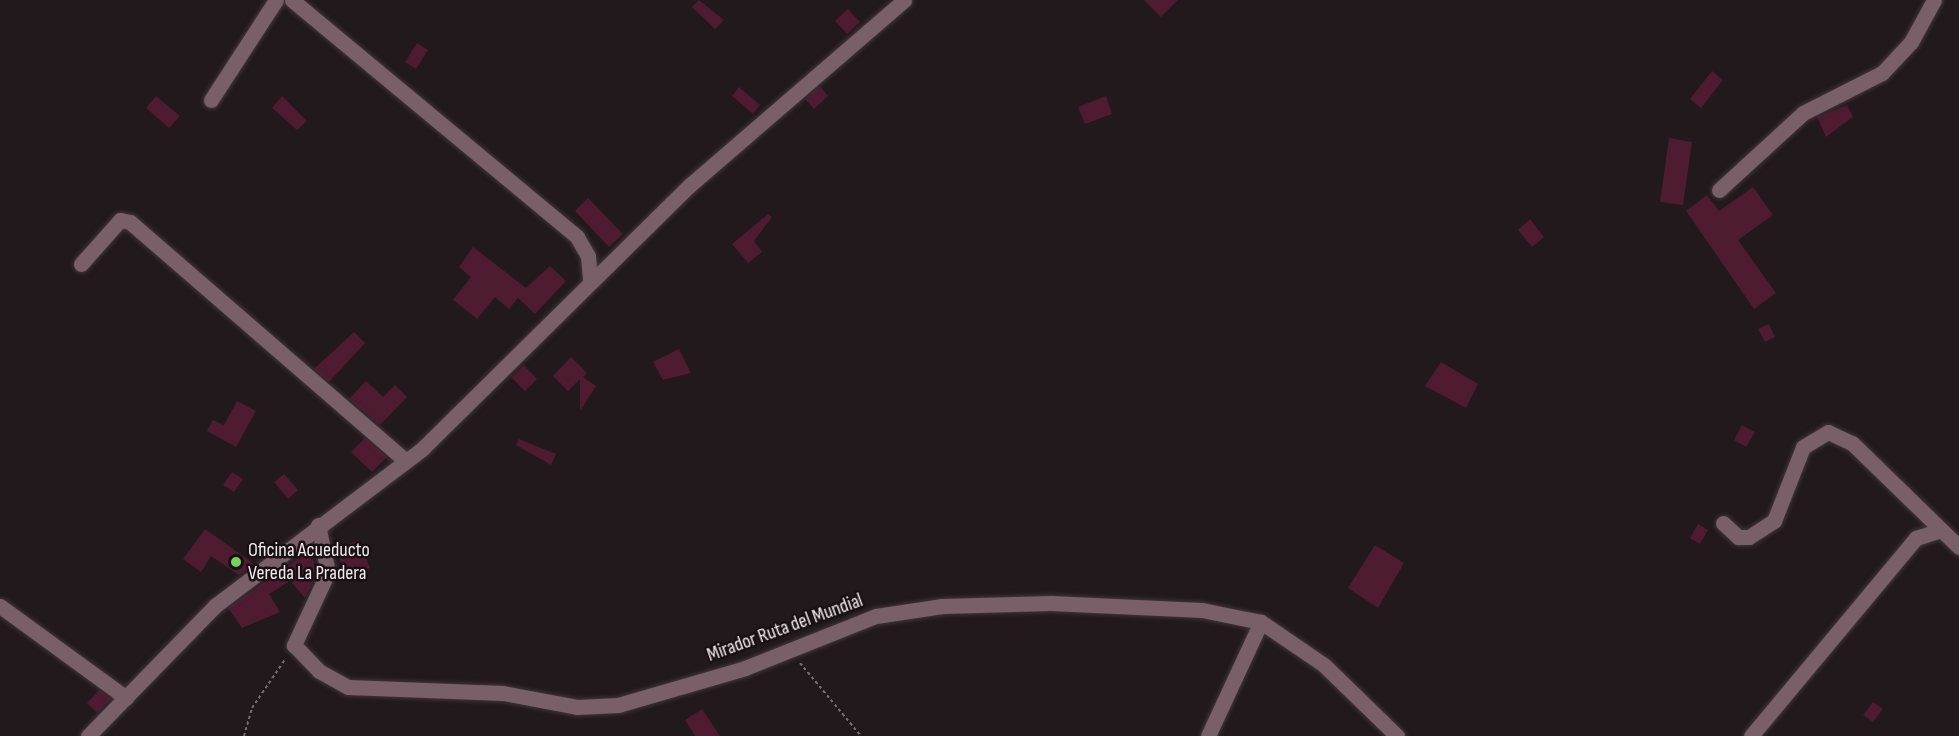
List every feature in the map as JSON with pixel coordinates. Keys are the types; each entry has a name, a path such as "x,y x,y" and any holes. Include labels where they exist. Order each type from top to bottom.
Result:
{"street":[{"path":"211,100 276,0"},
{"path":"292,0 577,237 588,256 590,280"},
{"path":"88,736 216,605 318,525 406,461 590,280 792,92 904,0"},
{"path":"1719,190 1803,113 1882,74 1911,42 1934,0"},
{"path":"81,264 120,220 130,222 406,461"},
{"path":"1723,523 1738,537 1749,537 1774,521 1803,447 1828,432 1852,443 1959,547"},
{"path":"294,645 328,572 318,525"},
{"path":"1751,736 1916,538 1941,530"},
{"name":"Mirador Ruta del Mundial","path":"294,645 319,671 348,687 503,693 577,707 618,705 745,668 876,616 942,606 1051,603 1202,610 1261,622 1324,665 1397,736"},
{"path":"0,606 126,698"},
{"path":"1208,736 1261,622"}],"path":[{"path":"244,736 252,708 294,645"},
{"path":"788,650 861,736"}],"building":[{"path":"699,0 724,20 715,29 692,7"},
{"path":"1144,0 1178,0 1161,17"},
{"path":"848,9 860,22 847,34 835,21"},
{"path":"417,43 428,50 416,69 405,62"},
{"path":"1712,71 1723,80 1701,108 1690,99"},
{"path":"820,86 828,96 814,109 805,99"},
{"path":"739,87 760,105 753,114 732,96"},
{"path":"156,96 180,116 169,128 146,108"},
{"path":"282,96 307,121 297,130 272,108"},
{"path":"1106,96 1112,114 1085,124 1078,107"},
{"path":"1847,105 1853,117 1826,137 1817,117"},
{"path":"1669,138 1692,142 1683,205 1660,202"},
{"path":"1753,187 1773,215 1738,240 1776,293 1754,309 1686,211 1707,195 1719,211"},
{"path":"588,198 623,234 609,247 575,211"},
{"path":"768,214 772,217 754,241 762,252 748,263 732,244"},
{"path":"1530,219 1544,237 1532,247 1518,230"},
{"path":"473,247 526,288 550,266 566,281 535,314 518,298 509,309 495,297 477,319 453,300 471,277 459,267"},
{"path":"1769,324 1775,337 1765,342 1758,329"},
{"path":"354,332 365,343 329,382 314,369"},
{"path":"679,349 691,373 663,380 653,362"},
{"path":"571,357 587,373 583,377 596,386 580,411 580,379 568,391 553,376"},
{"path":"1441,362 1478,384 1466,408 1425,386"},
{"path":"524,365 537,379 525,391 511,377"},
{"path":"366,381 383,397 395,385 407,397 380,425 349,399"},
{"path":"237,401 256,411 236,447 207,431 213,420 224,425"},
{"path":"1742,425 1755,432 1746,447 1734,440"},
{"path":"365,438 387,457 372,472 351,452"},
{"path":"519,439 556,454 551,465 516,445"},
{"path":"232,472 243,479 234,492 223,485"},
{"path":"284,474 298,490 288,499 274,482"},
{"path":"1698,524 1708,530 1700,544 1690,538"},
{"path":"205,529 253,563 239,575 211,556 201,572 183,559"},
{"path":"359,540 370,568 346,577 336,549"},
{"path":"1375,545 1404,563 1378,608 1348,588"},
{"path":"310,550 317,573 305,598 290,581 269,594 280,612 242,628 228,608"},
{"path":"99,690 111,699 97,713 87,703"},
{"path":"1873,702 1883,709 1873,722 1863,715"},
{"path":"702,709 720,736 695,736 685,720"}],"place":[{"name":"Oficina Acueducto Vereda La Pradera","path":"236,562"}]}
